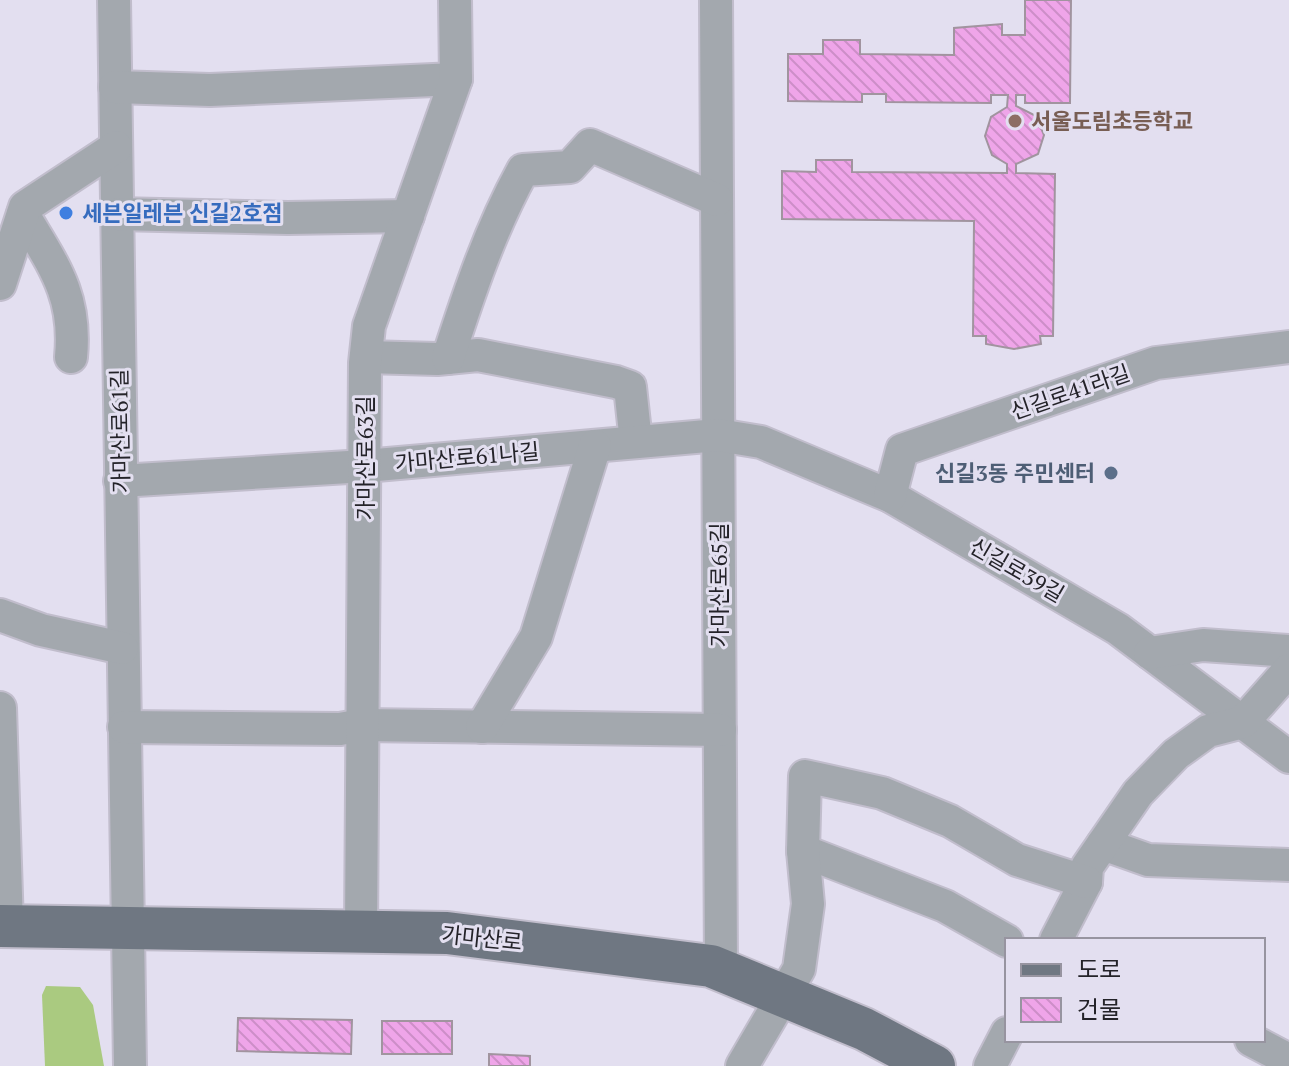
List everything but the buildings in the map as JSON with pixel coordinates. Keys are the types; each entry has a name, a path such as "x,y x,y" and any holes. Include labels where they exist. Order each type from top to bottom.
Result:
{"main road":[{"name":"가마산로","path":"4,926 447,933 721,970 864,1029 934,1066"}],"street":[{"name":"가마산로61길","path":"114,0 130,1066"},
{"name":"가마산로63길","path":"361,931 366,357 369,326 456,79 455,0"},
{"name":"가마산로65길","path":"716,0 721,970"},
{"path":"115,87 210,90 456,79"},
{"path":"448,358 478,266 500,211 523,170 570,167 590,145 717,200"},
{"path":"0,284 25,207 116,147"},
{"path":"23,214 66,289 73,336 71,357"},
{"path":"117,214 288,218 408,216"},
{"name":"신길로41라길","path":"890,496 902,450 1156,363 1289,347"},
{"path":"366,357 448,358 478,355 630,387 636,442"},
{"name":"가마산로61나길","path":"120,481 365,466 718,435"},
{"name":"신길로39길","path":"718,435 761,442 890,496 1118,629 1289,757"},
{"path":"482,727 536,637 595,446"},
{"path":"0,615 41,630 122,648"},
{"path":"1150,653 1203,645 1289,651"},
{"path":"1059,938 1086,882 1087,867 1138,793 1176,754 1208,731 1243,722 1289,670"},
{"name":"가마산로","path":"0,708 4,926"},
{"path":"124,727 340,729 362,725 720,730"},
{"path":"742,1066 799,969 808,904 803,851 805,776 882,793 950,821 1017,860 1086,882"},
{"path":"1103,844 1148,860 1289,865"},
{"path":"803,851 945,906 1005,940"},
{"path":"990,1066 1005,1037"},
{"path":"1255,1042 1289,1060"}],"green space":[{"path":"46,986 80,987 93,1005 104,1066 45,1066 42,995"}],"place":[{"name":"서울도림초등학교","path":"1015,121"},
{"name":"세븐일레븐 신길2호점","path":"66,213"},
{"name":"신길3동 주민센터","path":"1111,473"}]}
